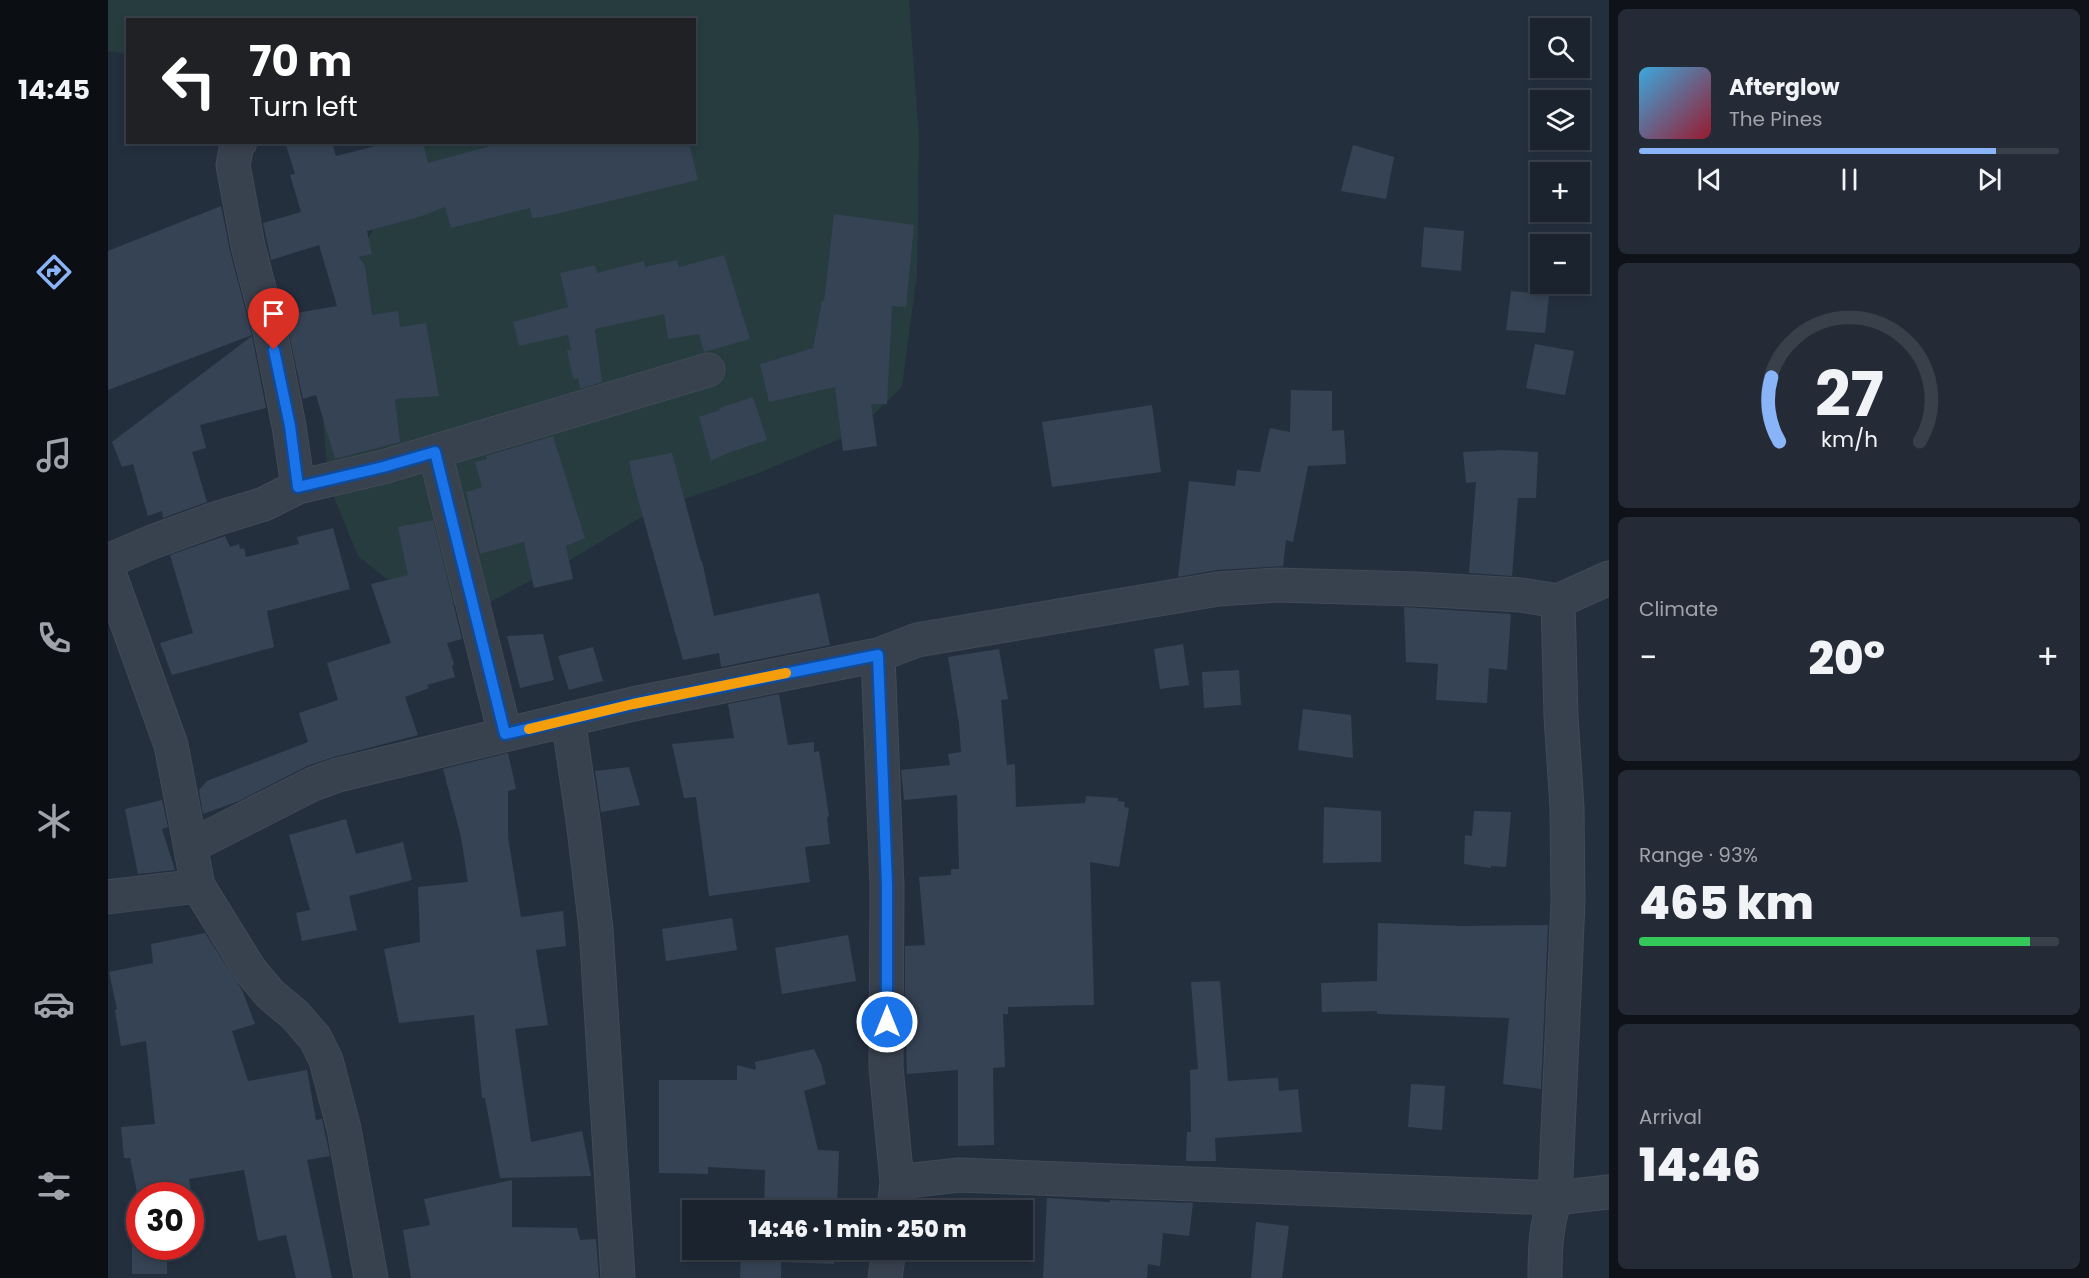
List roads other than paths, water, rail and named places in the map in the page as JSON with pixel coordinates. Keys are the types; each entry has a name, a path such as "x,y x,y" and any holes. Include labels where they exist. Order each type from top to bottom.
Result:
{"street":[{"path":"238,144 233,165 248,246 270,331 290,426 298,487"},
{"path":"108,561 153,542 264,504 298,487 383,467 708,370"},
{"path":"435,452 505,734"},
{"path":"108,570 171,745 198,886 250,970 270,994 295,1015 315,1038 326,1060 344,1129 370,1278"},
{"path":"191,846 313,784 338,775 568,719 878,655 917,640 1218,589 1277,585 1405,588 1521,595 1558,601 1609,578"},
{"path":"1545,1278 1546,1235 1556,1198 1568,902 1567,807 1561,716 1558,601"},
{"path":"878,655 887,885 886,1067 895,1196 959,1175 1556,1198 1609,1192"},
{"path":"568,719 596,929 618,1278"},
{"path":"108,897 198,886"},
{"path":"885,1278 888,1260"}]}
